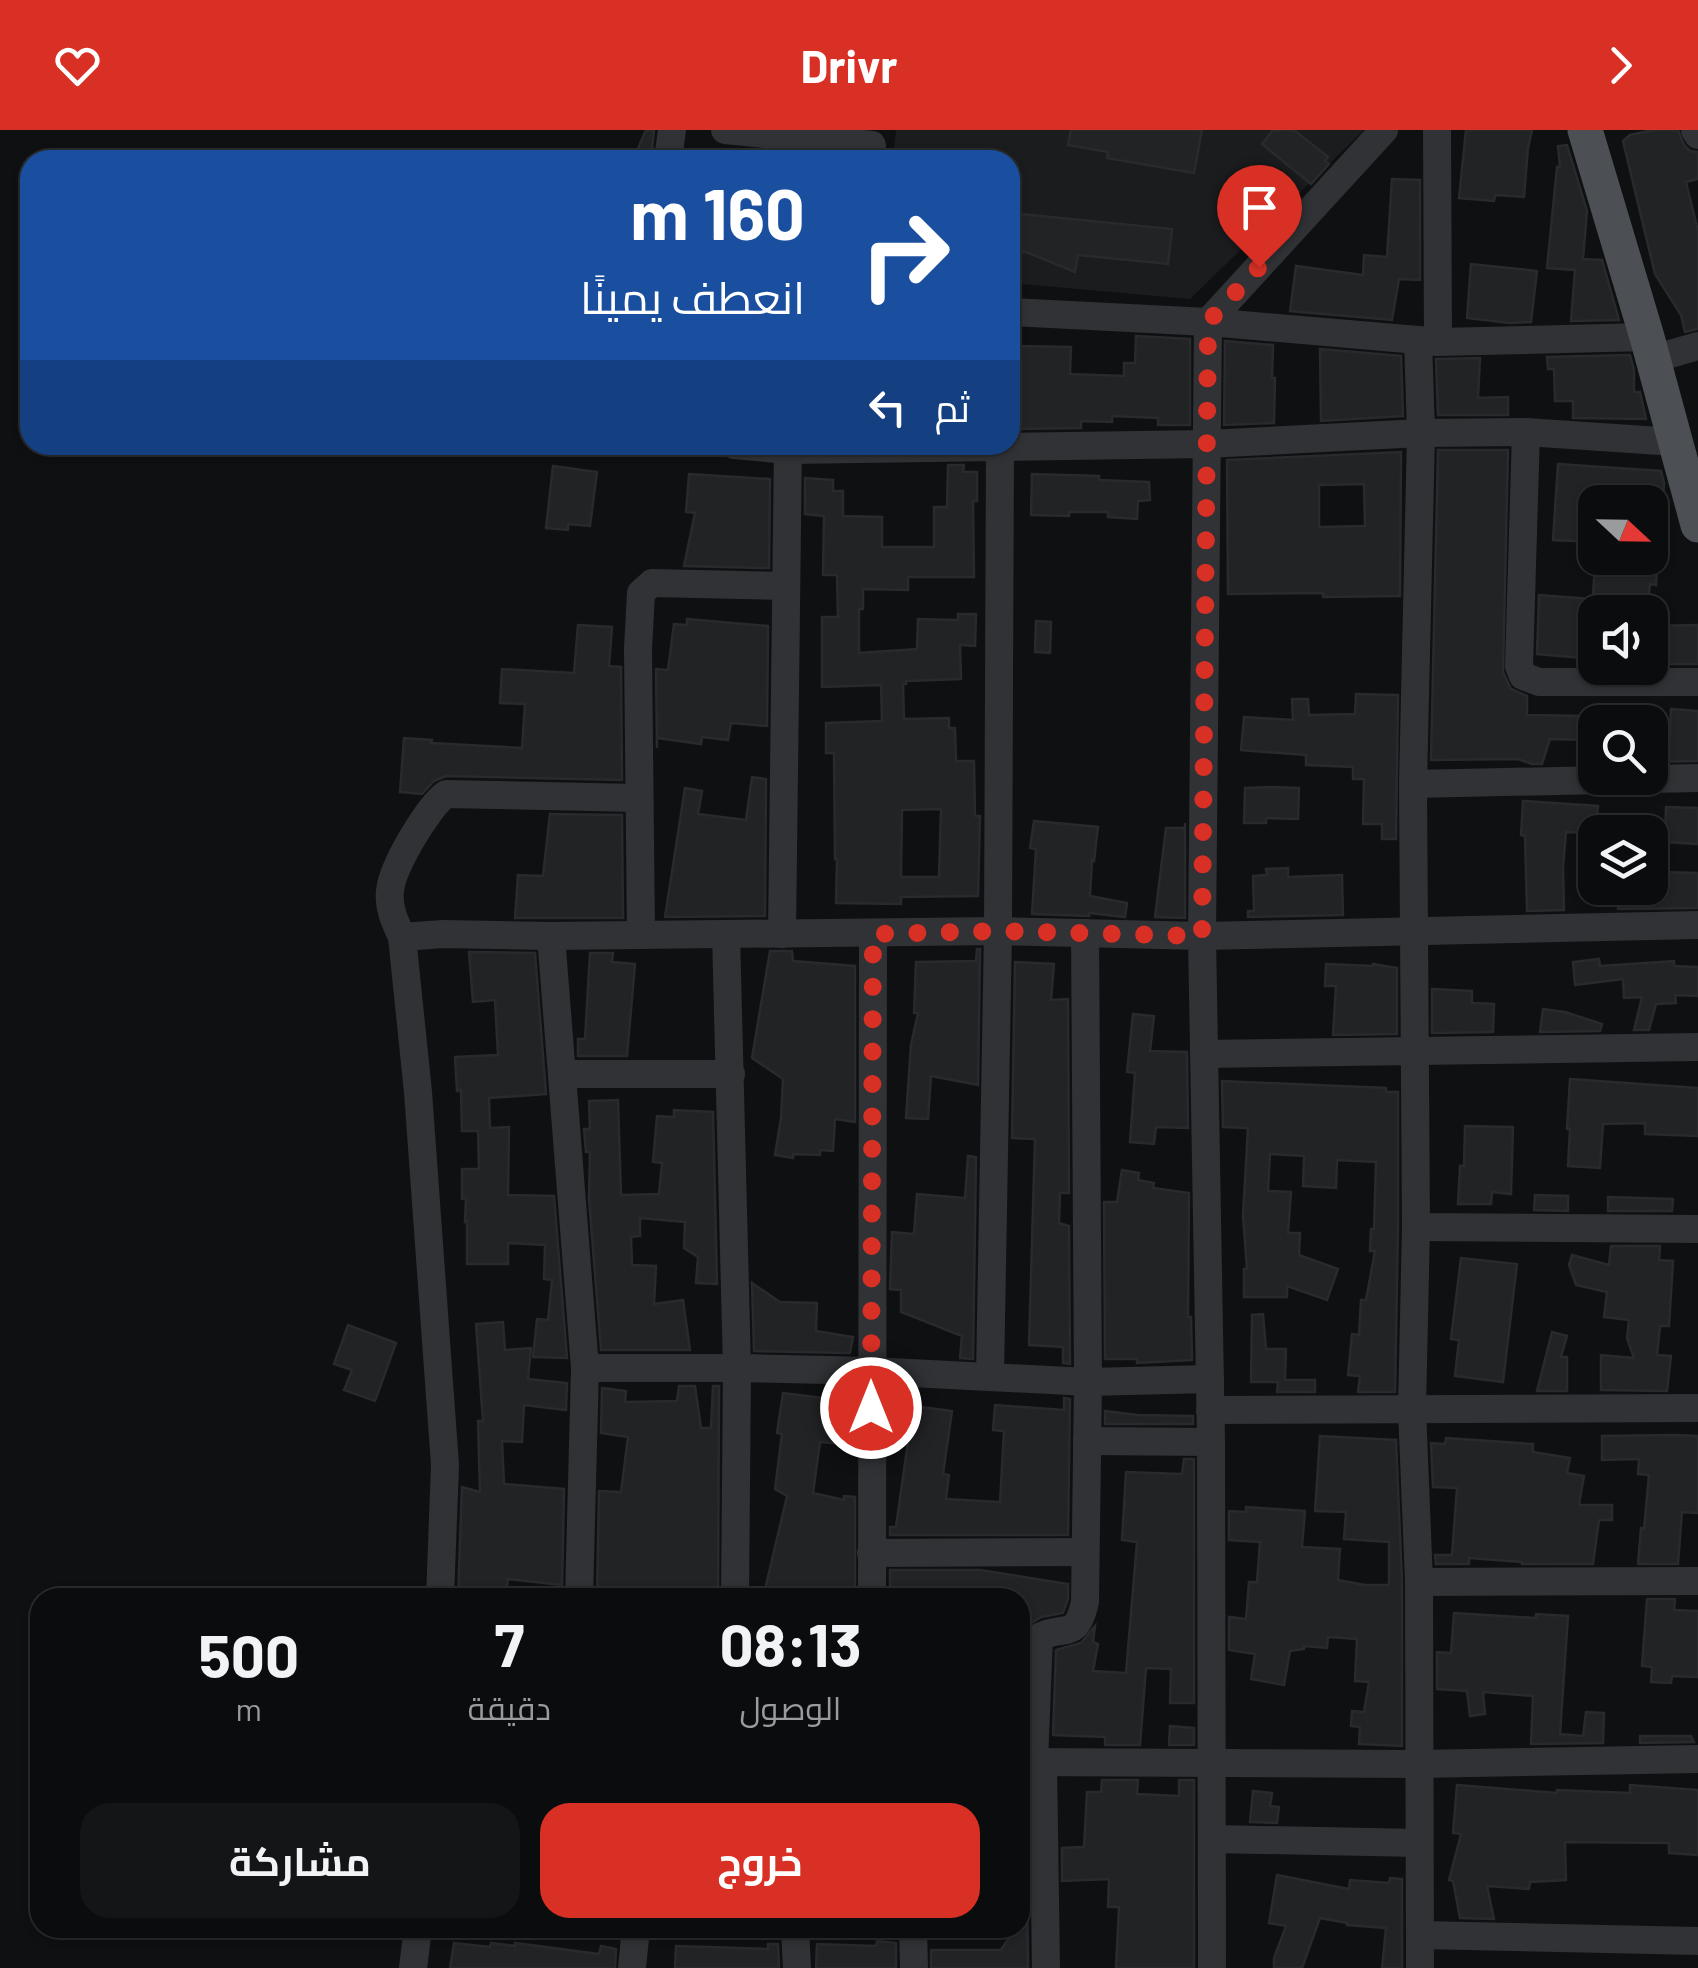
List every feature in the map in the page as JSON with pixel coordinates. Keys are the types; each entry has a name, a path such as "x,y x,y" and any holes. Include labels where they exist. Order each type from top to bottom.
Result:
{"main road":[{"path":"1585,130 1675,442 1693,487 1698,524"}],"street":[{"path":"725,130 872,145"},
{"path":"1212,1968 1211,1442 1202,936 1208,322 1384,130"},
{"path":"1420,1968 1418,1582 1412,1409 1416,1227 1413,784 1421,434 1437,130"},
{"path":"1020,313 1208,322 1428,341 1698,346"},
{"path":"1020,446 1208,444 1526,432 1675,442"},
{"path":"1526,432 1519,666 1523,676 1539,682 1698,682"},
{"path":"782,934 788,455"},
{"path":"990,1376 998,931 1000,455"},
{"path":"641,935 641,593 652,583 786,586"},
{"path":"1413,784 1698,778"},
{"path":"440,1588 445,1465 418,1092 402,937 390,902 392,880 414,836 446,794 639,798"},
{"path":"402,937 998,931 1202,936 1698,925"},
{"path":"1030,1680 1039,1637 1072,1628 1085,1602 1085,933"},
{"path":"726,934 737,1368 735,1588"},
{"path":"872,1588 873,934"},
{"path":"551,936 586,1368 579,1588"},
{"path":"1204,1054 1698,1047"},
{"path":"562,1074 731,1074"},
{"path":"1416,1227 1698,1229"},
{"path":"586,1368 737,1368 1088,1382 1210,1380"},
{"path":"1210,1410 1698,1408"},
{"path":"1087,1441 1211,1442"},
{"path":"872,1553 1084,1552"},
{"path":"1418,1582 1698,1581"},
{"path":"1030,1726 1046,1968"},
{"path":"1032,1762 1418,1764 1698,1760"},
{"path":"1212,1839 1419,1844"},
{"path":"1420,1935 1698,1941"},
{"path":"413,1968 417,1938"},
{"path":"632,1968 635,1938"},
{"path":"795,1938 796,1968"},
{"path":"913,1938 914,1968"}],"shaded area":[{"path":"896,130 1364,130 1190,299 1020,284 1020,150 894,150"}],"building":[{"path":"646,130 654,130 652,150 637,150"},
{"path":"1071,130 1202,130 1194,173 1107,158 1108,152 1068,145"},
{"path":"1273,130 1294,130 1328,157 1325,161 1329,164 1311,184 1262,144"},
{"path":"1466,130 1532,130 1524,197 1495,195 1494,201 1459,198"},
{"path":"1678,130 1684,145 1698,152 1698,179 1686,182 1698,231 1698,329 1685,332 1681,315 1655,274 1623,141 1630,135"},
{"path":"1567,145 1587,211 1583,259 1602,260 1619,320 1571,321 1575,270 1547,268 1560,167 1558,146"},
{"path":"1392,179 1420,180 1420,280 1399,279 1392,320 1290,311 1296,266 1363,275 1364,255 1387,257"},
{"path":"1020,214 1172,229 1168,264 1078,255 1075,272 1020,251"},
{"path":"1246,214 1266,233 1248,253 1227,233"},
{"path":"1471,264 1537,271 1531,322 1467,318"},
{"path":"1136,336 1190,339 1190,425 1158,425 1158,418 1112,416 1112,422 1081,421 1081,428 1020,429 1020,346 1071,347 1070,374 1124,376 1124,363 1135,363"},
{"path":"1225,341 1273,345 1274,423 1224,425"},
{"path":"1320,349 1401,356 1403,416 1321,421"},
{"path":"1630,355 1634,392 1640,392 1646,419 1573,418 1573,401 1555,401 1554,369 1548,369 1547,357"},
{"path":"1480,358 1478,398 1508,397 1508,415 1438,415 1436,359"},
{"path":"1438,450 1508,450 1503,672 1511,689 1527,696 1527,715 1578,716 1578,740 1550,739 1542,764 1518,759 1431,760"},
{"path":"1401,452 1400,596 1228,594 1227,460","holes":["1364,484 1365,526 1319,527 1319,485"]},
{"path":"1558,464 1661,471 1664,485 1578,485 1578,541 1553,540"},
{"path":"948,465 964,465 963,472 977,472 977,501 973,501 974,577 908,577 908,590 863,589 859,653 917,649 918,619 958,620 958,614 976,614 975,646 960,645 961,679 903,684 904,719 949,718 949,728 955,728 956,761 974,761 975,816 980,816 978,896 901,897 901,904 836,903 834,753 826,753 826,723 882,721 881,685 822,687 822,617 838,617 837,575 823,575 824,516 805,514 805,478 833,480 833,491 843,491 843,516 882,517 882,547 934,547 934,507 947,507","holes":["941,809 939,877 901,877 902,810"]},
{"path":"553,466 597,472 590,526 546,528"},
{"path":"689,474 770,479 769,568 684,566 695,513 686,512"},
{"path":"1032,474 1149,482 1150,500 1138,501 1137,519 1108,517 1108,512 1031,515"},
{"path":"1594,575 1657,575 1649,595 1593,595"},
{"path":"1539,595 1578,598 1578,658 1537,654"},
{"path":"687,619 768,626 767,726 731,723 728,740 702,737 701,744 657,738 657,748 656,669 668,670 674,624 687,625"},
{"path":"1036,621 1051,622 1050,653 1035,652"},
{"path":"578,625 612,627 609,666 621,667 622,780 446,776 434,781 422,794 400,792 404,738 522,748 525,704 500,703 502,669 574,673"},
{"path":"1698,625 1698,664 1668,664 1668,626"},
{"path":"1356,694 1398,695 1396,839 1382,839 1382,824 1363,824 1364,779 1353,779 1353,767 1306,765 1306,755 1241,750 1244,717 1293,720 1292,699 1308,699 1309,715 1355,714"},
{"path":"1671,709 1698,711 1698,761 1668,762"},
{"path":"752,777 766,779 765,916 665,917 685,788 702,791 698,814 746,820"},
{"path":"1245,788 1299,788 1298,819 1266,818 1266,823 1244,823"},
{"path":"1523,801 1598,806 1597,815 1578,815 1578,832 1566,832 1564,910 1527,911 1525,836 1521,835"},
{"path":"1666,807 1698,808 1698,844 1668,842"},
{"path":"550,814 622,815 623,918 515,918 518,875 543,876"},
{"path":"1034,821 1098,827 1090,896 1127,903 1125,917 1032,914 1036,849 1030,848"},
{"path":"1166,828 1185,828 1185,918 1155,917"},
{"path":"1288,868 1288,877 1342,875 1343,915 1248,917 1248,911 1254,911 1253,876 1267,875 1266,869"},
{"path":"1668,872 1698,873 1698,908 1618,909 1618,905 1668,905"},
{"path":"977,949 978,1085 931,1076 928,1119 906,1118 911,1045 918,1013 914,1013 916,962 976,961"},
{"path":"770,951 792,951 793,961 855,966 855,1122 835,1119 833,1151 820,1150 820,1155 775,1155 783,1079 752,1058"},
{"path":"469,952 535,953 546,1094 489,1098 490,1128 509,1127 508,1195 554,1196 567,1358 533,1357 537,1319 548,1320 552,1280 544,1279 545,1245 508,1243 508,1264 467,1264 462,1169 479,1169 478,1131 462,1131 455,1057 498,1055 495,1000 473,1002"},
{"path":"590,953 613,953 612,962 635,964 627,1056 578,1056 578,1039 585,1039"},
{"path":"1599,959 1600,966 1674,961 1674,966 1698,967 1698,996 1675,995 1676,1003 1656,1004 1649,1030 1634,1030 1642,997 1624,998 1623,979 1575,985 1573,962"},
{"path":"1015,962 1054,964 1051,1000 1068,999 1069,1193 1060,1193 1059,1223 1069,1226 1070,1364 1063,1363 1063,1347 1029,1345 1035,1139 1012,1138"},
{"path":"1326,964 1397,968 1397,1034 1333,1035 1336,986 1325,986"},
{"path":"1432,989 1472,991 1472,1003 1494,1004 1493,1032 1432,1033"},
{"path":"1543,1009 1602,1024 1600,1031 1540,1032"},
{"path":"1133,1014 1154,1016 1150,1051 1187,1052 1188,1128 1156,1127 1154,1144 1130,1142 1135,1073 1127,1072"},
{"path":"1570,1079 1698,1088 1698,1136 1645,1134 1645,1123 1603,1124 1600,1168 1568,1166"},
{"path":"1222,1081 1386,1088 1386,1092 1398,1092 1395,1392 1358,1392 1360,1376 1348,1375 1352,1334 1359,1335 1361,1300 1366,1300 1375,1251 1370,1251 1376,1162 1337,1160 1336,1188 1303,1186 1304,1156 1270,1154 1268,1191 1291,1192 1288,1233 1300,1233 1299,1255 1338,1269 1327,1300 1287,1286 1287,1297 1244,1297 1248,1128 1223,1127"},
{"path":"618,1100 621,1195 659,1194 662,1163 653,1162 657,1116 674,1117 674,1110 713,1112 717,1284 696,1283 698,1257 684,1248 685,1222 640,1218 640,1236 631,1237 632,1265 656,1266 654,1304 683,1300 690,1350 601,1350 589,1198 590,1152 586,1152 584,1129 590,1129 589,1101"},
{"path":"1465,1126 1513,1127 1511,1194 1492,1192 1491,1204 1458,1204"},
{"path":"968,1156 976,1157 973,1359 960,1358 962,1336 901,1312 901,1290 890,1289 892,1232 914,1234 917,1194 965,1198"},
{"path":"1122,1170 1139,1173 1138,1180 1154,1183 1153,1188 1189,1193 1188,1317 1192,1360 1137,1363 1137,1359 1105,1359 1104,1202 1117,1202"},
{"path":"1535,1195 1568,1196 1568,1211 1534,1210"},
{"path":"1608,1197 1673,1199 1672,1211 1608,1211"},
{"path":"1611,1246 1660,1246 1659,1260 1673,1261 1669,1326 1660,1326 1657,1355 1671,1356 1667,1391 1601,1390 1601,1355 1634,1358 1627,1338 1629,1320 1604,1317 1607,1292 1576,1285 1569,1265 1572,1255 1609,1265"},
{"path":"1461,1258 1517,1264 1503,1382 1455,1376 1459,1340 1451,1339"},
{"path":"752,1283 780,1302 817,1303 816,1331 853,1337 850,1353 754,1351"},
{"path":"1263,1314 1266,1349 1286,1349 1285,1380 1315,1380 1315,1392 1277,1392 1278,1382 1251,1382 1252,1315"},
{"path":"503,1322 505,1350 531,1348 528,1379 567,1383 566,1410 524,1405 522,1442 502,1441 504,1484 564,1489 562,1585 508,1579 507,1588 458,1588 462,1487 480,1492 478,1421 483,1421 476,1324"},
{"path":"348,1325 396,1343 375,1401 344,1390 352,1370 334,1364"},
{"path":"1552,1332 1567,1336 1561,1357 1567,1357 1567,1391 1537,1391"},
{"path":"679,1386 695,1386 701,1428 711,1428 713,1386 719,1386 718,1588 597,1588 599,1491 621,1492 628,1437 601,1433 602,1388 626,1391 625,1402 677,1401"},
{"path":"783,1393 854,1402 855,1393 855,1445 820,1442 813,1493 844,1500 844,1496 855,1497 855,1588 765,1588 787,1496 775,1489 782,1434 777,1433"},
{"path":"1064,1398 1070,1399 1068,1535 890,1535 890,1527 896,1527 913,1406 952,1411 943,1474 949,1475 946,1499 1000,1502 1004,1431 993,1430 995,1405 1064,1410"},
{"path":"1105,1411 1193,1416 1193,1424 1105,1424"},
{"path":"1320,1436 1396,1440 1402,1582 1402,1746 1359,1744 1360,1727 1351,1726 1352,1711 1364,1712 1369,1682 1355,1681 1357,1639 1328,1637 1327,1648 1304,1646 1290,1651 1284,1685 1251,1679 1255,1654 1229,1650 1229,1617 1246,1619 1249,1582 1257,1582 1260,1542 1229,1540 1229,1511 1246,1512 1246,1507 1305,1511 1302,1547 1340,1549 1338,1580 1389,1585 1389,1542 1344,1539 1346,1512 1315,1511"},
{"path":"1602,1436 1698,1436 1698,1513 1682,1512 1678,1564 1638,1564 1649,1475 1638,1474 1639,1459 1602,1460"},
{"path":"1446,1438 1533,1444 1533,1452 1570,1458 1567,1473 1584,1476 1579,1505 1612,1505 1612,1520 1599,1520 1593,1564 1522,1564 1469,1558 1469,1564 1436,1564 1435,1555 1452,1555 1457,1488 1433,1487 1431,1443 1445,1444"},
{"path":"1184,1459 1194,1459 1194,1703 1170,1703 1171,1669 1146,1668 1140,1745 1105,1745 1105,1737 1053,1735 1056,1650 1081,1643 1095,1626 1093,1642 1098,1644 1093,1671 1126,1673 1137,1542 1122,1540 1126,1472 1182,1474"},
{"path":"890,1570 980,1570 1068,1584 1068,1599 1063,1613 1041,1617 1030,1624 1030,1588 890,1588"},
{"path":"1647,1599 1675,1599 1674,1610 1698,1611 1698,1677 1672,1676 1671,1683 1651,1682 1652,1667 1642,1666"},
{"path":"1454,1613 1568,1616 1560,1734 1583,1736 1586,1712 1604,1713 1603,1743 1531,1744 1533,1696 1483,1692 1485,1714 1470,1716 1467,1691 1437,1689 1437,1652 1451,1653"},
{"path":"1170,1726 1194,1728 1194,1745 1169,1745"},
{"path":"1640,1736 1691,1736 1694,1742 1640,1743"},
{"path":"1102,1780 1138,1780 1137,1794 1179,1796 1179,1780 1194,1780 1194,1968 1116,1968 1119,1907 1108,1907 1109,1879 1062,1881 1062,1848 1084,1847 1087,1792 1101,1792"},
{"path":"1457,1785 1557,1793 1630,1793 1630,1785 1698,1790 1698,1855 1669,1853 1669,1843 1565,1842 1566,1880 1530,1882 1529,1889 1487,1886 1494,1919 1460,1918 1453,1881 1449,1880 1461,1834 1453,1833"},
{"path":"1253,1791 1272,1793 1270,1806 1279,1807 1277,1823 1250,1822"},
{"path":"1277,1875 1349,1889 1350,1880 1389,1883 1390,1878 1402,1879 1402,1968 1382,1968 1386,1928 1320,1918 1302,1968 1274,1968 1286,1926 1269,1923"},
{"path":"1009,1938 1028,1938 1028,1968 931,1968 931,1950 1001,1950"},
{"path":"877,1941 896,1943 896,1968 816,1968 817,1944 876,1946"},
{"path":"454,1943 490,1947 491,1943 515,1943 599,1954 601,1946 616,1949 615,1968 450,1968"},
{"path":"768,1944 778,1944 779,1968 675,1968 676,1946 768,1949"}],"route":[{"path":"871,1408 873,934 998,931 1202,936 1208,322 1259,267"}]}
